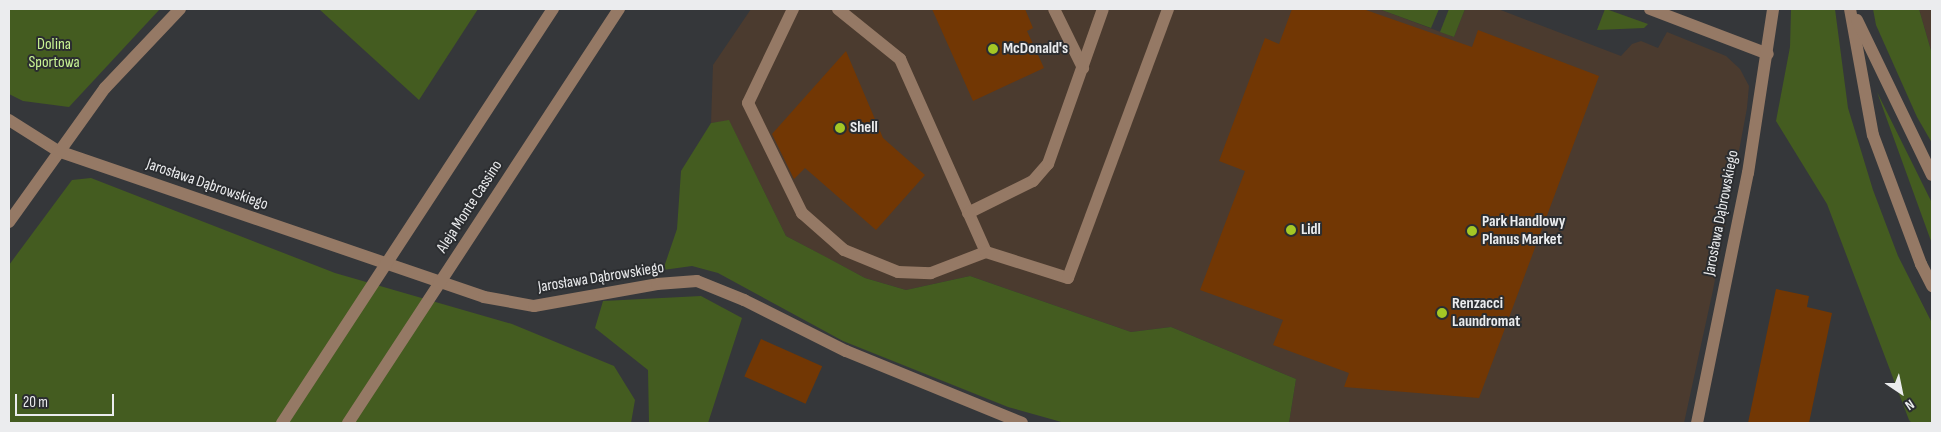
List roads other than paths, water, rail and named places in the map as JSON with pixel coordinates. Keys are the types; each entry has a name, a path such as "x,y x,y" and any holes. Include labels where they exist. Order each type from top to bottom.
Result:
{"street":[{"path":"9,222 58,151 105,88 180,9"},
{"path":"282,423 553,9"},
{"name":"Aleja Monte Cassino","path":"348,423 619,9"},
{"path":"793,9 748,103 802,213 844,250 898,272 931,273 986,252 1068,278 1168,9"},
{"path":"838,9 900,59 986,252"},
{"path":"1054,9 1083,68"},
{"path":"968,213 1034,181 1048,164 1104,9"},
{"path":"1650,9 1768,54"},
{"name":"Jarosława Dąbrowskiego","path":"1697,423 1748,173 1768,54 1773,9"},
{"path":"1850,9 1873,135 1920,264 1932,286"},
{"path":"1854,9 1893,100 1932,175"},
{"name":"Jarosława Dąbrowskiego","path":"9,120 58,151 484,297 534,306 657,284 697,281 744,300 846,351 1022,423"}],"place":[{"name":"McDonald's","path":"993,49"},
{"name":"Shell","path":"840,128"},
{"name":"Lidl","path":"1291,230"},
{"name":"Park Handlowy Planus Market","path":"1472,231"},
{"name":"Renzacci Laundromat","path":"1442,313"}],"park label":[{"name":"Dolina Sportowa","path":"54,54"}]}
